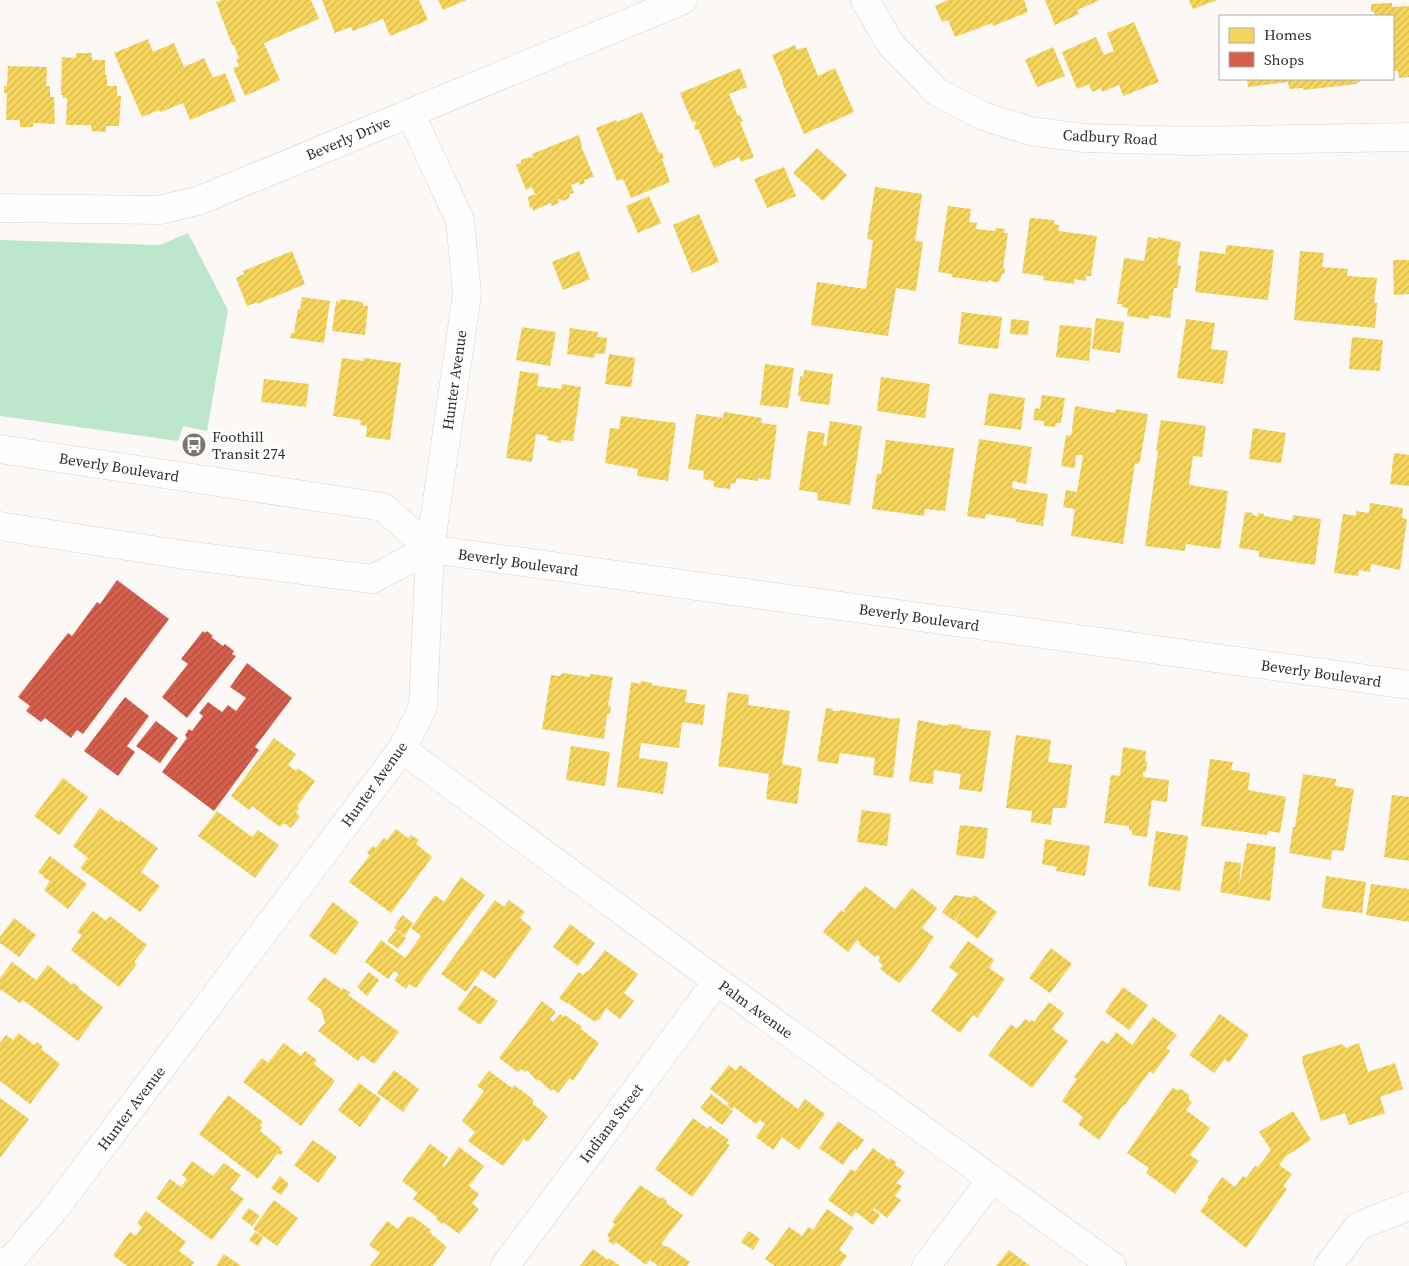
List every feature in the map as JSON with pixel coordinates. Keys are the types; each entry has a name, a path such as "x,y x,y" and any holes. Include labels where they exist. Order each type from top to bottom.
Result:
{"street":[{"name":"Beverly Drive","path":"0,208 159,210 198,201 683,0"},
{"name":"Cadbury Road","path":"865,0 891,45 937,92 984,116 1030,131 1085,138 1190,141 1409,137"},
{"name":"Hunter Avenue","path":"0,1263 11,1260 53,1211 402,749 423,707 430,549 466,294 460,220 410,113"},
{"name":"Beverly Boulevard","path":"0,449 383,507 430,549 1409,685"},
{"path":"0,526 178,554 372,579 430,549"},
{"name":"Palm Avenue","path":"402,749 1112,1266"},
{"name":"Indiana Street","path":"505,1266 717,980"},
{"path":"926,1266 992,1179"},
{"path":"1328,1266 1359,1226 1409,1206"}],"green space":[{"path":"188,233 228,310 207,431 183,426 178,441 0,416 0,240 160,245"}],"building: Homes":[{"path":"222,0 311,0 319,19 264,43 280,80 245,96 233,68 239,66 236,59 239,58 234,45 232,45 216,2"},
{"path":"322,0 419,0 428,20 390,36 383,19 353,31 351,27 335,33"},
{"path":"438,0 466,0 443,10"},
{"path":"948,0 1024,0 1028,12 993,26 992,23 955,37 948,20 942,22 935,6"},
{"path":"1045,0 1100,0 1077,10 1079,14 1055,25"},
{"path":"1189,0 1217,0 1193,9"},
{"path":"1392,3 1392,7 1409,6 1409,77 1399,78 1398,71 1394,71 1394,15 1375,15 1374,12 1371,12 1371,4"},
{"path":"1134,22 1159,82 1123,96 1119,85 1102,92 1101,88 1092,92 1089,84 1077,89 1062,52 1096,37 1104,55 1114,51 1107,33"},
{"path":"148,39 153,52 174,43 184,67 204,58 213,78 225,73 236,101 190,120 183,103 142,117 114,53"},
{"path":"795,45 797,50 806,47 818,76 835,68 854,112 804,134 772,55"},
{"path":"1053,47 1065,76 1037,87 1025,60"},
{"path":"76,53 92,53 92,60 105,60 107,86 117,86 117,96 121,96 119,126 106,126 106,132 92,131 91,125 66,125 67,98 63,98 63,95 61,95 62,57 76,58"},
{"path":"8,66 47,67 46,86 50,86 50,97 54,97 55,124 33,123 33,127 20,127 20,120 6,120 7,93 4,93 4,86 7,86"},
{"path":"740,68 747,87 729,94 738,116 740,115 743,121 740,122 754,157 741,162 739,157 714,168 698,129 695,130 695,121 692,122 680,93"},
{"path":"1247,80 1359,80 1360,82 1357,82 1357,84 1303,90 1303,88 1289,89 1288,82 1248,87"},
{"path":"642,112 659,153 662,152 664,158 662,159 670,182 631,198 623,179 617,181 596,128"},
{"path":"579,135 581,146 594,177 584,180 585,183 580,185 579,182 571,185 574,193 570,194 569,198 563,201 557,199 559,203 552,206 550,203 533,211 532,207 530,208 528,197 535,194 532,187 526,190 516,165 521,163 521,160 529,157 534,158 532,154"},
{"path":"817,148 847,175 823,201 793,173"},
{"path":"784,167 796,196 767,208 754,179"},
{"path":"875,187 922,194 915,241 923,242 916,291 896,288 888,336 811,325 817,282 866,289 873,240 867,239"},
{"path":"649,196 661,223 638,233 626,206"},
{"path":"948,206 971,209 969,222 977,223 976,229 995,231 996,228 1005,229 1004,233 1008,233 1003,268 1005,268 1004,274 1002,274 998,283 989,280 988,282 952,277 952,274 938,272"},
{"path":"699,214 719,262 692,273 673,225"},
{"path":"1030,218 1054,220 1054,224 1059,225 1058,231 1097,236 1091,276 1086,276 1086,281 1075,279 1074,284 1043,280 1044,276 1022,273"},
{"path":"1148,237 1181,242 1177,265 1181,266 1177,288 1174,288 1170,318 1149,315 1149,319 1127,316 1128,308 1122,307 1122,304 1117,304 1124,258 1144,261"},
{"path":"1227,245 1274,250 1268,300 1195,292 1200,251 1225,254"},
{"path":"292,251 305,284 257,304 257,302 247,306 236,278 244,274 243,271"},
{"path":"579,251 590,279 563,290 552,262"},
{"path":"1300,251 1324,253 1322,267 1348,269 1347,276 1377,278 1374,303 1377,303 1375,328 1294,320"},
{"path":"1393,260 1409,260 1409,294 1394,295"},
{"path":"302,297 330,301 324,343 290,338 291,333 294,333"},
{"path":"340,299 363,302 363,306 368,306 365,335 332,331 336,301 340,302"},
{"path":"962,312 1002,317 998,349 958,344"},
{"path":"1096,318 1124,322 1120,353 1092,349"},
{"path":"1011,319 1029,321 1028,335 1010,334"},
{"path":"1186,319 1215,323 1211,349 1228,351 1223,384 1177,378"},
{"path":"1060,325 1092,328 1089,361 1056,357"},
{"path":"522,327 556,332 550,366 516,360"},
{"path":"570,328 598,332 597,337 607,338 605,354 595,353 594,358 567,354"},
{"path":"1352,337 1383,340 1380,371 1349,369"},
{"path":"609,354 635,358 631,387 605,384"},
{"path":"342,358 363,361 364,358 401,363 390,440 366,437 367,426 360,425 361,420 333,416"},
{"path":"765,364 794,368 788,408 760,405"},
{"path":"804,370 833,374 829,405 800,401 801,396 798,396 800,376 803,377"},
{"path":"520,371 539,374 537,386 561,389 562,384 581,387 573,441 561,440 561,443 547,440 548,436 536,434 532,462 506,458"},
{"path":"881,377 930,384 925,418 877,411"},
{"path":"264,379 309,384 306,407 261,402"},
{"path":"989,393 1025,398 1021,430 984,425"},
{"path":"1042,395 1065,398 1061,423 1056,423 1055,427 1044,426 1044,421 1033,420 1035,408 1040,409"},
{"path":"1075,406 1115,413 1116,409 1148,414 1140,461 1138,464 1135,463 1123,544 1071,536 1075,509 1063,507 1066,490 1077,492 1083,455 1076,455 1075,468 1061,466 1066,435 1071,436"},
{"path":"724,412 762,418 761,423 777,425 770,480 758,478 758,481 737,478 735,484 731,483 730,489 714,487 714,481 703,479 704,471 688,469 696,414 723,418"},
{"path":"621,416 676,423 668,481 637,476 638,469 605,463 610,428 619,429"},
{"path":"1161,420 1206,426 1202,457 1193,456 1189,485 1228,491 1220,549 1186,544 1185,551 1145,546"},
{"path":"830,421 862,426 850,505 817,500 818,493 799,490 808,431 825,433 823,445 826,446"},
{"path":"1253,428 1286,433 1281,463 1249,459"},
{"path":"979,439 1032,447 1026,484 1013,481 1012,488 1048,494 1043,526 1016,522 1017,519 986,514 985,519 967,516"},
{"path":"886,440 954,448 945,511 925,509 924,516 872,509 877,474 881,474"},
{"path":"1394,453 1409,455 1409,486 1390,484"},
{"path":"1370,503 1403,508 1402,518 1407,519 1400,570 1371,564 1370,572 1359,570 1358,576 1334,573 1343,514 1356,516 1356,511 1369,513"},
{"path":"1245,512 1258,516 1258,513 1264,514 1264,516 1292,521 1293,515 1321,519 1315,565 1259,557 1259,551 1239,548"},
{"path":"563,673 590,677 590,674 613,677 608,705 611,707 610,713 607,715 604,739 542,729 551,675 559,676"},
{"path":"641,681 652,683 652,685 687,690 685,702 705,705 703,725 682,722 679,748 641,743 639,758 668,762 663,794 617,787 631,682 640,684"},
{"path":"728,692 749,695 748,705 790,711 782,764 802,768 797,804 766,799 769,774 718,766"},
{"path":"826,708 833,709 833,711 840,710 895,719 900,718 893,778 873,775 875,758 840,753 838,764 817,761"},
{"path":"918,720 947,726 949,724 960,725 962,728 991,731 982,792 959,789 961,774 934,770 933,784 909,781"},
{"path":"1016,735 1051,740 1048,762 1072,765 1066,808 1053,808 1051,825 1031,822 1032,811 1006,808"},
{"path":"274,738 296,754 288,765 296,771 298,768 315,781 297,806 299,808 296,813 300,816 291,828 284,823 280,827 252,806 249,810 231,796"},
{"path":"571,746 610,752 605,786 566,780"},
{"path":"1123,747 1146,751 1146,772 1143,772 1143,777 1169,780 1167,802 1152,800 1147,837 1132,835 1129,826 1104,823 1111,775 1120,776"},
{"path":"1210,759 1233,762 1231,770 1250,773 1248,790 1286,797 1280,833 1268,831 1267,835 1201,826"},
{"path":"1303,774 1336,779 1335,786 1354,789 1344,851 1332,850 1331,860 1289,853"},
{"path":"63,778 88,797 59,835 34,816"},
{"path":"1392,795 1409,797 1409,861 1384,857"},
{"path":"100,808 158,848 141,872 160,886 140,912 80,868 88,858 73,846"},
{"path":"862,810 891,814 887,846 857,842"},
{"path":"217,811 252,837 258,830 279,845 255,878 198,836"},
{"path":"960,825 988,828 984,859 956,855"},
{"path":"396,829 408,838 411,835 419,840 416,844 432,857 391,913 349,882 370,855 367,853 372,846 376,848 384,838 387,840"},
{"path":"1156,831 1188,836 1180,891 1148,886"},
{"path":"1045,839 1090,846 1085,876 1056,871 1057,867 1042,864"},
{"path":"1247,843 1276,847 1270,901 1220,892 1225,861 1241,863 1239,887"},
{"path":"50,856 87,884 68,909 44,890 50,881 38,872"},
{"path":"1326,876 1366,882 1362,913 1322,908"},
{"path":"461,877 485,895 416,988 409,984 406,989 394,980 399,974 394,971 388,979 365,962 381,940 405,958 421,936 411,928 435,895 444,902"},
{"path":"1371,884 1409,889 1409,922 1366,915"},
{"path":"865,886 895,909 912,888 937,908 922,928 934,937 899,983 880,969 883,965 878,961 880,957 877,955 875,957 859,944 860,942 857,940 848,952 823,932 841,910 845,913 844,910"},
{"path":"955,895 972,898 974,895 997,912 978,939 955,921 968,902 954,921 942,912"},
{"path":"495,900 504,907 509,900 525,912 520,918 532,928 495,979 482,970 466,992 441,974"},
{"path":"333,902 359,922 335,955 309,936"},
{"path":"93,911 106,921 110,916 147,945 134,962 137,964 119,987 71,950 82,935 77,932"},
{"path":"402,915 413,923 405,936 394,928"},
{"path":"14,918 36,935 19,957 0,943 0,937"},
{"path":"570,924 595,943 578,966 553,947"},
{"path":"396,930 406,938 398,949 387,941"},
{"path":"968,941 994,960 989,968 1005,979 977,1018 973,1015 960,1033 931,1011 958,974 949,967"},
{"path":"1051,948 1072,964 1050,993 1029,978"},
{"path":"605,950 638,974 624,993 634,1001 620,1019 606,1008 599,1020 595,1022 559,998 579,972 583,975 588,972"},
{"path":"12,962 36,980 48,965 103,1007 78,1041 23,1000 20,1003 0,989 0,978"},
{"path":"369,972 379,980 367,996 357,987"},
{"path":"324,977 342,990 343,988 350,992 348,995 399,1032 374,1064 362,1055 358,1061 318,1031 325,1023 323,1011 307,999"},
{"path":"475,985 498,1001 480,1025 457,1009"},
{"path":"1123,987 1148,1005 1129,1030 1105,1012"},
{"path":"542,1001 556,1012 550,1019 553,1022 560,1014 564,1017 565,1015 582,1027 581,1029 599,1043 573,1081 570,1078 558,1093 553,1089 551,1091 538,1079 537,1081 527,1070 525,1072 521,1069 518,1072 499,1058"},
{"path":"1049,1002 1064,1013 1052,1029 1068,1041 1032,1088 988,1055 1011,1024 1017,1029 1025,1019 1034,1022"},
{"path":"1220,1014 1249,1035 1229,1063 1225,1059 1214,1073 1189,1055"},
{"path":"1153,1017 1177,1035 1166,1048 1170,1051 1153,1074 1150,1071 1123,1105 1099,1140 1078,1124 1083,1117 1062,1101 1077,1079 1074,1077 1102,1040 1108,1044 1116,1032 1132,1045"},
{"path":"19,1033 34,1045 37,1042 43,1047 41,1049 60,1064 30,1104 0,1081 0,1043 6,1035 13,1040"},
{"path":"284,1043 301,1056 305,1051 317,1060 314,1064 335,1081 301,1126 243,1082 262,1058 268,1063"},
{"path":"1359,1043 1368,1072 1395,1063 1403,1089 1380,1097 1385,1113 1349,1125 1345,1113 1321,1121 1302,1056 1342,1044 1346,1048"},
{"path":"729,1065 736,1071 740,1065 798,1109 805,1099 825,1114 799,1150 782,1137 773,1150 756,1137 765,1124 760,1120 756,1124 734,1107 732,1109 727,1105 729,1103 710,1089"},
{"path":"394,1070 419,1089 403,1112 377,1093"},
{"path":"489,1071 512,1088 514,1085 534,1100 532,1103 548,1116 528,1142 524,1139 503,1166 468,1141 475,1132 462,1121 484,1091 477,1086"},
{"path":"359,1083 381,1099 360,1127 338,1110"},
{"path":"1173,1087 1176,1090 1181,1089 1189,1095 1189,1100 1192,1102 1186,1110 1210,1128 1190,1155 1199,1161 1175,1194 1146,1173 1149,1168 1127,1153"},
{"path":"711,1094 733,1111 722,1125 700,1108"},
{"path":"228,1095 263,1122 260,1126 262,1127 260,1131 281,1148 280,1150 283,1152 281,1155 278,1153 258,1179 199,1134"},
{"path":"0,1098 29,1119 0,1158"},
{"path":"1293,1111 1311,1140 1286,1156 1279,1165 1292,1174 1283,1186 1287,1189 1246,1248 1200,1211 1222,1177 1235,1187 1243,1176 1246,1178 1255,1166 1258,1167 1271,1150 1259,1132"},
{"path":"693,1118 708,1129 710,1126 729,1140 726,1143 730,1145 692,1197 655,1169"},
{"path":"838,1121 864,1140 857,1150 855,1148 843,1165 819,1148"},
{"path":"313,1140 337,1157 318,1183 294,1165"},
{"path":"430,1144 448,1157 442,1166 444,1167 459,1147 484,1166 469,1186 479,1194 472,1203 479,1209 459,1234 443,1222 442,1224 436,1219 437,1217 413,1199 418,1193 402,1181"},
{"path":"873,1148 889,1160 890,1158 896,1162 895,1165 905,1172 896,1183 902,1186 895,1196 901,1200 887,1218 874,1208 873,1210 880,1215 873,1225 856,1212 852,1217 828,1200 851,1169 855,1172"},
{"path":"192,1161 213,1176 224,1163 241,1175 230,1189 244,1199 212,1240 156,1198 170,1179 181,1187 187,1179 182,1175"},
{"path":"280,1176 289,1184 281,1195 271,1188"},
{"path":"640,1185 661,1199 662,1197 667,1201 666,1203 683,1215 661,1244 690,1262 687,1266 658,1266 650,1260 646,1265 616,1242 614,1245 608,1241 610,1238 607,1235 615,1224 612,1222"},
{"path":"274,1200 298,1218 277,1246 253,1229"},
{"path":"249,1208 260,1216 252,1226 241,1218"},
{"path":"827,1209 854,1228 839,1250 847,1256 840,1266 775,1266 765,1259 789,1227 802,1236 808,1227 813,1230"},
{"path":"146,1211 186,1242 179,1251 194,1262 192,1266 127,1266 113,1255 130,1232 136,1236 142,1227 137,1223"},
{"path":"408,1216 410,1218 412,1216 431,1230 429,1232 447,1247 433,1266 370,1266 380,1253 369,1245 387,1221 398,1229"},
{"path":"749,1231 760,1239 753,1250 741,1242"},
{"path":"255,1232 263,1237 258,1246 249,1240"},
{"path":"593,1249 608,1260 609,1258 620,1266 580,1266"},
{"path":"1009,1250 1030,1266 996,1266"},
{"path":"224,1254 241,1266 216,1266"}],"building: Shops":[{"path":"117,580 169,619 83,734 77,730 71,738 45,718 41,722 26,711 30,706 18,697 68,633 72,636 97,602 100,604"},
{"path":"203,631 205,633 207,631 213,636 211,637 223,646 225,644 234,651 232,654 236,656 187,718 162,697 188,664 181,659"},
{"path":"247,663 292,698 255,747 259,750 214,811 162,772 187,738 185,735 189,729 192,731 203,716 199,713 208,702 222,712 228,705 236,711 246,698 230,687"},
{"path":"125,697 149,716 127,746 135,752 118,776 84,751"},
{"path":"156,721 178,738 160,763 136,746"}],"place":[{"name":"Foothill Transit 274","path":"194,445"}]}
